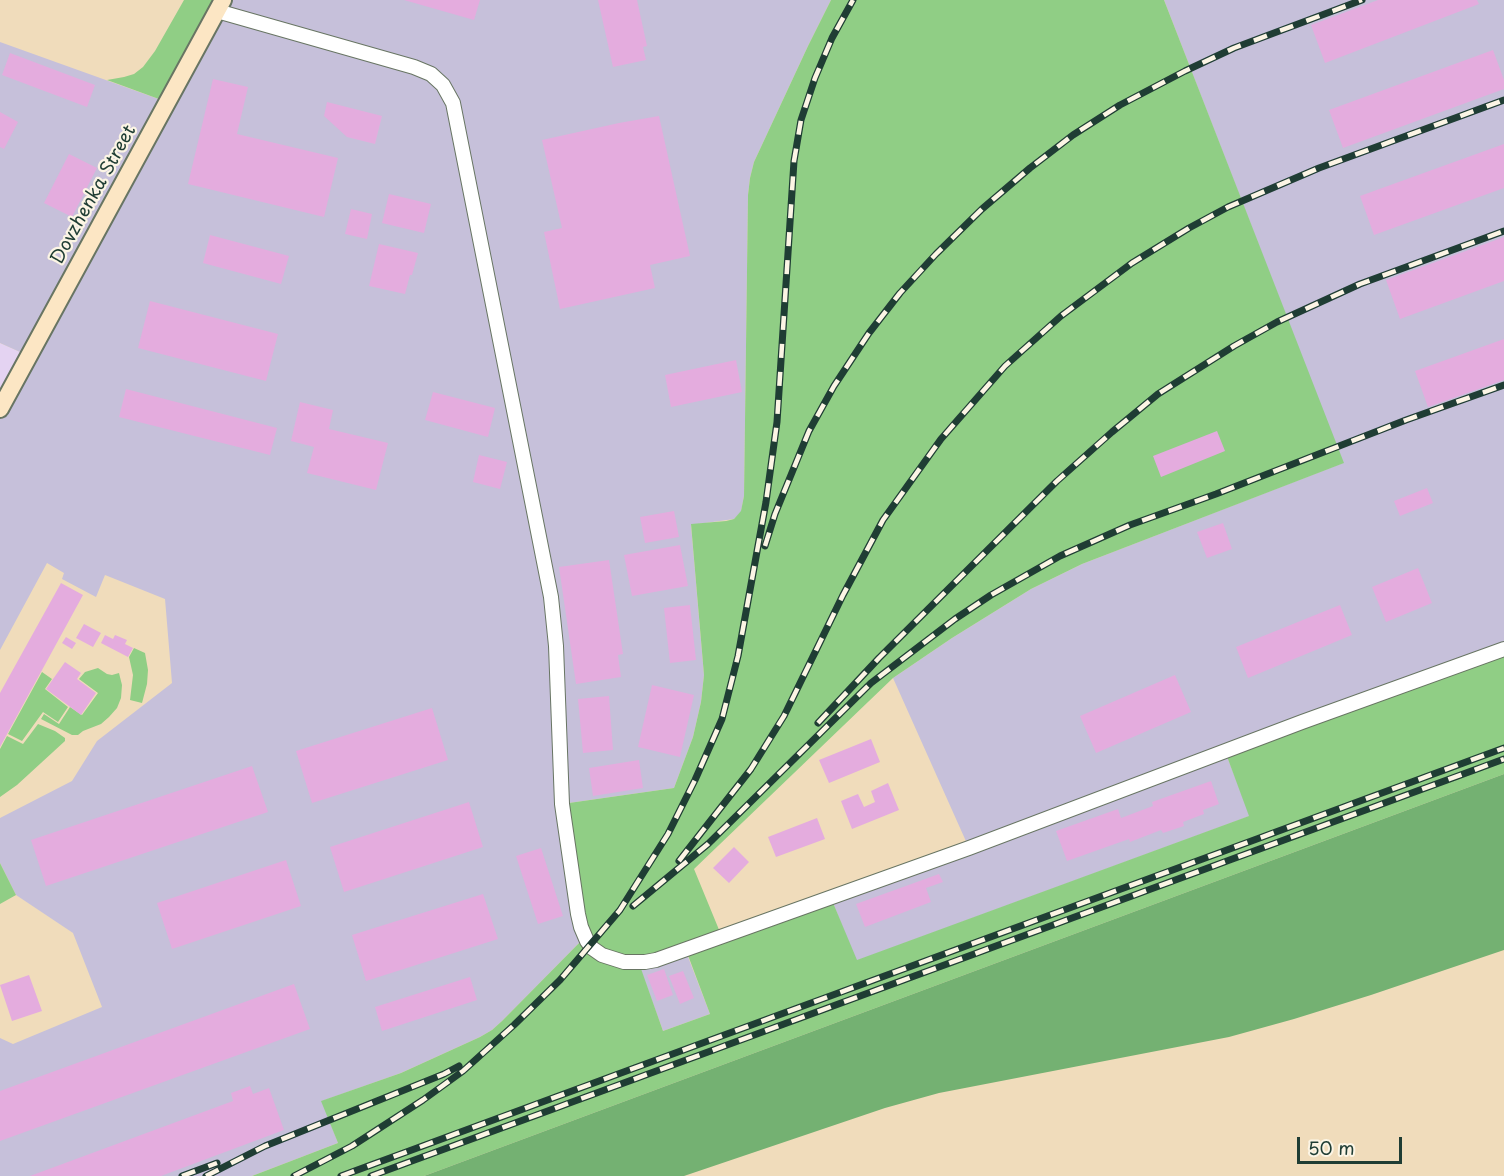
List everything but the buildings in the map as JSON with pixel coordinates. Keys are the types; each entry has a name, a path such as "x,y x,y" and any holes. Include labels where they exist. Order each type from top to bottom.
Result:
{"main road":[{"name":"Dovzhenka Street","path":"0,409 220,6"}],"street":[{"path":"220,6 431,74 443,85 453,103 551,597 556,646 562,804 578,914 587,941 602,955 632,963 656,960 969,848 1291,726 1504,649"}],"shaded area":[{"path":"223,0 831,0 754,162 750,178 744,496 741,512 734,519 691,525 704,675 693,737 674,788 562,804 585,937 492,1030 401,1073 322,1101 338,1143 252,1176 0,1176 0,1038 13,1044 102,1007 73,933 16,895 0,863 0,818 72,781 97,741 172,683 165,599 105,575 96,597 62,579 64,573 47,563 0,650 0,408 29,356 0,343 0,42 167,102"},
{"path":"1164,0 1504,0 1504,649 1225,751 1250,816 856,961 831,898 969,848 893,678 1031,589 1082,564 1343,463"},
{"path":"0,343 29,356 0,409"},
{"path":"685,949 710,1014 663,1031 638,962"}],"green space":[{"path":"184,0 223,0 167,102 107,80 134,74 143,67 155,51"},
{"path":"831,0 1164,0 1344,463 1082,564 1031,589 893,678 694,869 722,937 831,898 857,960 1249,816 1225,751 1504,649 1504,774 424,1176 252,1176 338,1143 321,1101 401,1073 492,1030 585,937 562,804 674,788 693,737 704,675 691,524 734,519 741,511 744,496 750,178 754,162","holes":["686,950 710,1014 663,1031 639,963"]},
{"path":"134,648 145,653 148,670 142,703 130,700 133,675 129,657"},
{"path":"98,668 107,674 119,673 122,685 117,708 109,717 101,724 78,735 72,735 41,719 44,714 59,724 70,707 82,715 98,693 79,679 85,672"},
{"path":"42,672 52,679 45,689 68,707 58,722 43,712 22,741 8,734"},
{"path":"38,724 55,731 65,738 65,741 17,785 0,797 0,749 7,736 23,744"},
{"path":"1504,774 1504,950 1371,995 1229,1037 939,1093 885,1108 684,1176 424,1176"},
{"path":"0,863 16,895 0,904"}],"railway":[{"path":"294,1176 352,1146 463,1071 560,980 620,910 668,834 695,780 722,719 738,656 766,502 777,422 794,161 801,120 832,38 853,0"},
{"path":"765,546 775,514 809,431 834,386 869,333 900,293 982,209 1073,135 1120,105 1234,48 1362,0"},
{"path":"679,861 751,769 784,716 843,595 883,520 941,439 1005,366 1061,316 1132,263 1228,207 1319,168 1504,100"},
{"path":"818,723 879,658 1057,481 1158,394 1277,322 1360,284 1504,231"},
{"path":"633,906 708,844 871,683 955,619 991,595 1060,556 1130,525 1504,385"},
{"path":"341,1176 1504,748"},
{"path":"371,1176 1504,759"},
{"path":"206,1176 265,1146 459,1066"},
{"path":"182,1176 217,1163"}]}
